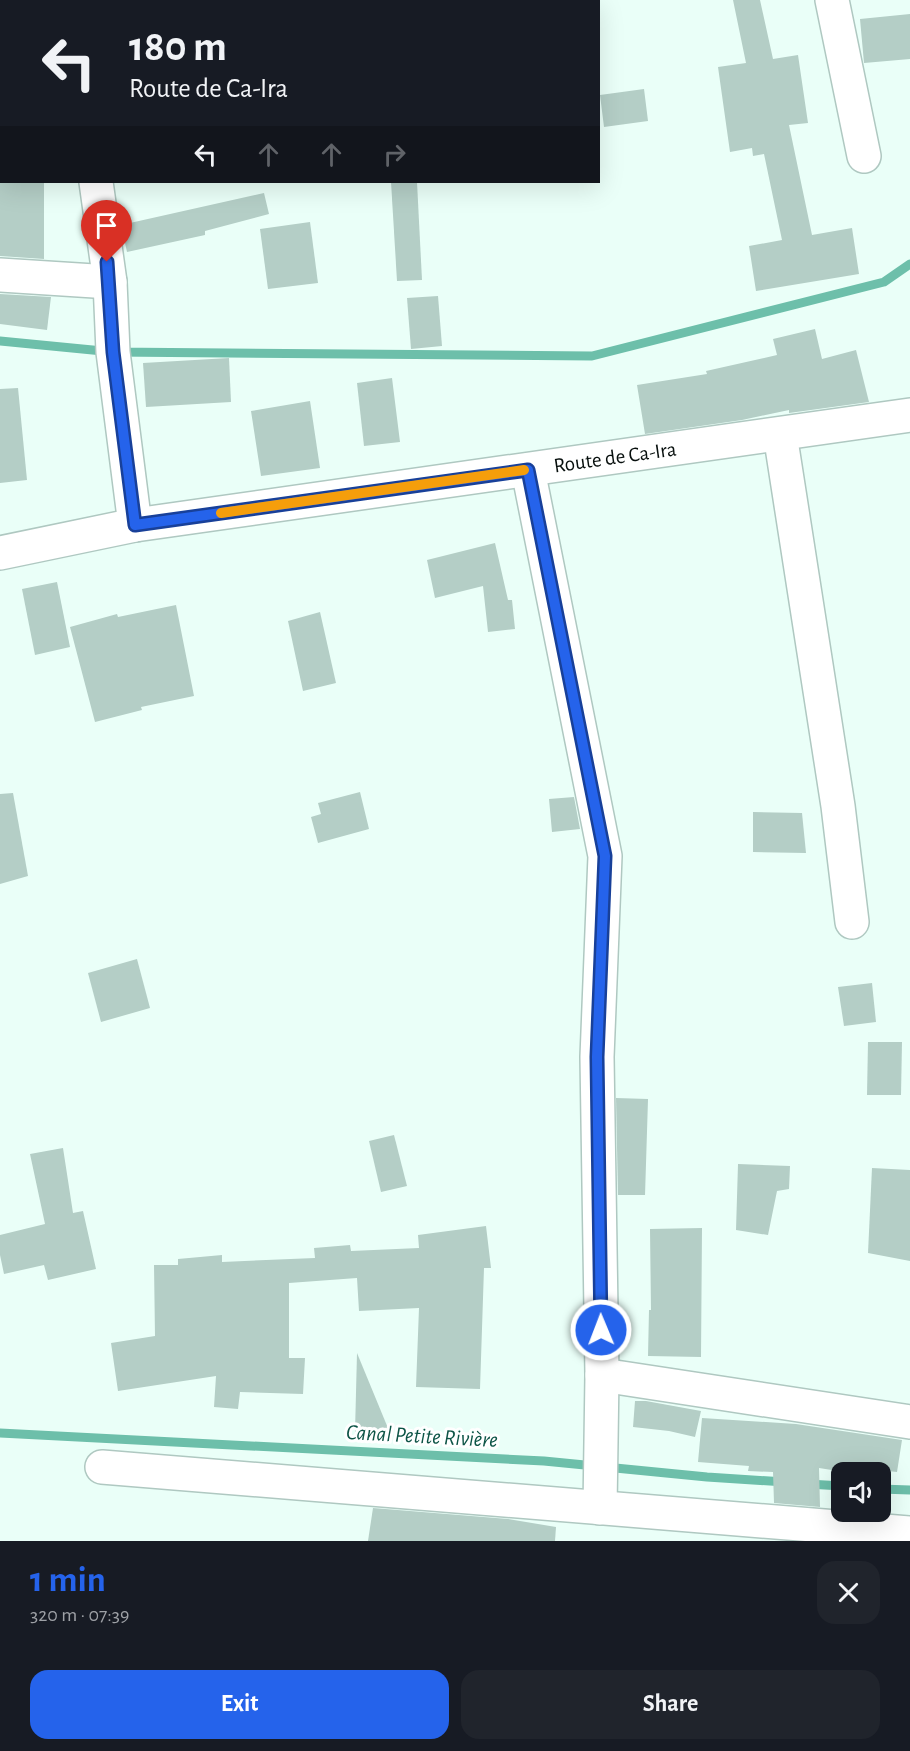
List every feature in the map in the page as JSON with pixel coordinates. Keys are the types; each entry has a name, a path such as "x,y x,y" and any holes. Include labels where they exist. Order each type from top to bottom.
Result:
{"street":[{"path":"832,0 864,156"},
{"path":"96,183 110,282 113,352 135,525"},
{"path":"0,275 110,282"},
{"name":"Route de Ca-Ira","path":"0,553 135,525 910,415"},
{"path":"780,434 838,806 852,922"},
{"path":"528,470 605,856 597,1057 602,1375 600,1508"},
{"path":"602,1375 910,1422"},
{"path":"102,1467 600,1508 680,1528 910,1533"}],"building":[{"path":"733,0 760,0 773,59 798,55 808,123 789,125 812,235 852,228 859,274 756,291 749,246 782,240 764,154 753,156 752,148 730,152 718,67 746,63"},
{"path":"910,14 910,59 864,63 860,19"},
{"path":"644,89 648,121 604,127 600,95"},
{"path":"0,183 44,183 44,259 0,256"},
{"path":"391,183 417,183 422,280 397,281"},
{"path":"264,193 269,214 205,231 205,235 127,252 121,225"},
{"path":"310,222 318,283 268,289 260,229"},
{"path":"0,294 51,297 47,330 0,324"},
{"path":"438,296 442,346 411,349 407,298"},
{"path":"815,329 822,359 856,350 869,402 789,413 789,410 742,420 645,434 637,385 707,374 706,371 777,355 773,339"},
{"path":"229,358 231,402 146,407 143,363"},
{"path":"392,378 400,442 364,446 357,383"},
{"path":"18,388 27,480 0,483 0,389"},
{"path":"310,401 320,468 261,476 251,411"},
{"path":"495,543 508,600 512,600 515,629 488,632 483,586 435,598 427,560"},
{"path":"57,582 70,647 35,655 22,589"},
{"path":"176,605 194,696 141,707 142,710 95,722 70,627 117,614 118,617"},
{"path":"320,612 336,683 303,691 288,621"},
{"path":"360,792 369,829 318,843 311,817 321,814 318,803"},
{"path":"13,793 28,876 0,884 0,794"},
{"path":"574,797 580,829 552,832 549,799"},
{"path":"753,812 802,813 806,853 753,852"},
{"path":"137,959 150,1008 101,1022 88,973"},
{"path":"872,983 876,1022 844,1026 838,987"},
{"path":"868,1042 902,1042 901,1095 867,1095"},
{"path":"616,1098 648,1099 645,1195 618,1195"},
{"path":"394,1135 407,1186 381,1192 369,1141"},
{"path":"63,1148 73,1213 83,1211 96,1269 48,1280 44,1265 4,1274 0,1255 0,1235 45,1224 30,1154"},
{"path":"738,1164 790,1166 789,1189 777,1191 768,1235 736,1230"},
{"path":"872,1168 910,1170 910,1261 868,1253"},
{"path":"486,1226 491,1268 484,1268 480,1389 416,1387 419,1308 359,1311 357,1278 289,1283 289,1358 305,1358 303,1394 240,1392 238,1409 214,1407 216,1376 118,1391 111,1343 155,1336 154,1265 178,1265 178,1259 222,1255 222,1262 315,1258 314,1248 350,1245 351,1251 419,1248 418,1235"},
{"path":"702,1228 701,1357 648,1356 649,1310 651,1310 650,1229"},
{"path":"357,1353 390,1433 355,1432"},
{"path":"635,1401 701,1411 695,1437 633,1427"},
{"path":"702,1418 796,1424 902,1440 897,1472 891,1471 891,1462 831,1462 831,1470 819,1468 820,1507 774,1503 773,1472 748,1471 749,1466 698,1462"},
{"path":"373,1508 508,1519 556,1527 555,1541 368,1541"}],"waterway":[{"path":"0,341 113,352 592,356 884,282 910,264"},
{"name":"Canal Petite Rivière","path":"0,1433 544,1461 785,1482"},
{"name":"Canal Petite Rivière","path":"808,1484 831,1485"},
{"name":"Canal Petite Rivière","path":"891,1489 910,1490"}],"slow traffic":[{"path":"221,513 524,470"}],"route":[{"path":"107,262 113,352 135,525 528,470 605,856 597,1057 601,1330"}]}
